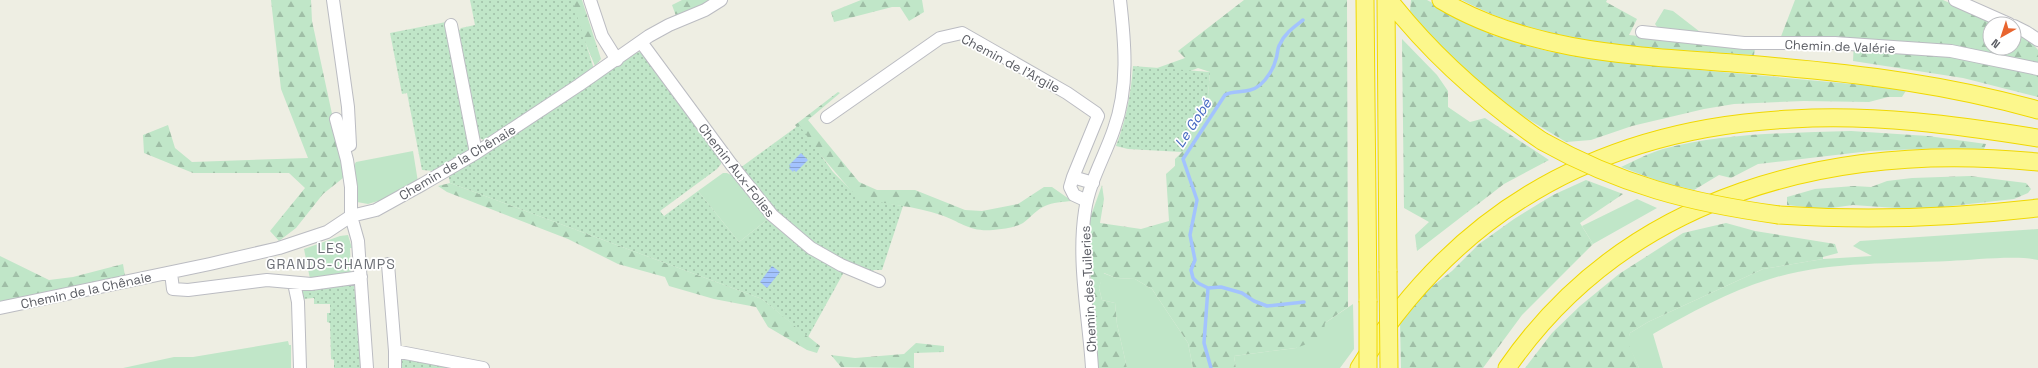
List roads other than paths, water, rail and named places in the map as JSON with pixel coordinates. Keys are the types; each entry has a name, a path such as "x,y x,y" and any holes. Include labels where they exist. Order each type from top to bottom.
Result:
{"highway":[{"path":"1366,0 1368,368"},
{"path":"1386,0 1389,368"},
{"path":"1389,0 1418,35 1474,89 1507,116 1542,141 1567,155 1610,175 1664,193 1720,206 1779,215 1896,219 1952,217 2038,208"},
{"path":"1441,0 1471,16 1504,30 1562,45 1616,52 1894,79 1973,93 2038,110"},
{"path":"1359,368 1381,333 1407,299 1447,256 1469,236 1540,187 1594,160 1621,150 1663,137 1706,128 1793,118 1852,118 1909,122 2038,138"},
{"path":"1507,368 1548,317 1584,282 1613,260 1681,217 1742,190 1798,174 1855,164 1884,161 1957,158 2038,162"}],"street":[{"path":"333,0 348,108 350,145 344,148"},
{"path":"590,0 602,36 617,60"},
{"name":"Chemin de la Chênaie","path":"0,308 171,273 279,248 331,230 352,216 376,210 476,153 617,60 641,42 669,25 705,10 721,0"},
{"name":"Chemin des Tuileries","path":"1092,368 1083,224 1087,201 1115,128 1122,101 1125,75 1125,50 1120,0"},
{"path":"1955,0 1991,16"},
{"path":"451,26 476,153"},
{"path":"2022,30 2038,40"},
{"name":"Chemin de Valérie","path":"1642,32 1744,42 1842,44 1951,51 2038,68"},
{"name":"Chemin de l'Argile","path":"827,117 940,38 962,33 1067,93 1096,112 1098,116 1070,187 1074,195 1087,201"},
{"name":"Chemin Aux-Folies","path":"641,42 731,164 772,215 811,248 841,265 879,281"},
{"path":"336,119 344,148 351,187 352,216 358,242 367,368"},
{"path":"1073,177 1093,183"},
{"path":"388,264 395,368"},
{"name":"Chemin de la Chênaie","path":"171,273 173,289 181,290 267,280 294,283"},
{"path":"300,368 298,302 294,283 311,284 361,277"},
{"path":"395,352 483,368"}],"water":[{"path":"801,153 808,160 796,172 794,170 793,172 789,168 791,166 789,165"},
{"path":"772,266 780,272 767,288 760,282"}],"waterway":[{"name":"Le Gobé","path":"1303,20 1290,30 1282,40 1278,47 1274,66 1265,80 1251,90 1233,92 1225,95 1183,159 1197,200 1190,235 1195,260 1191,270 1193,278 1198,283 1208,288 1221,287 1242,293 1254,301 1267,306 1304,302"},
{"path":"1208,288 1204,343 1211,368"}],"district":[{"name":"LES GRANDS-CHAMPS","path":"331,256"}]}
